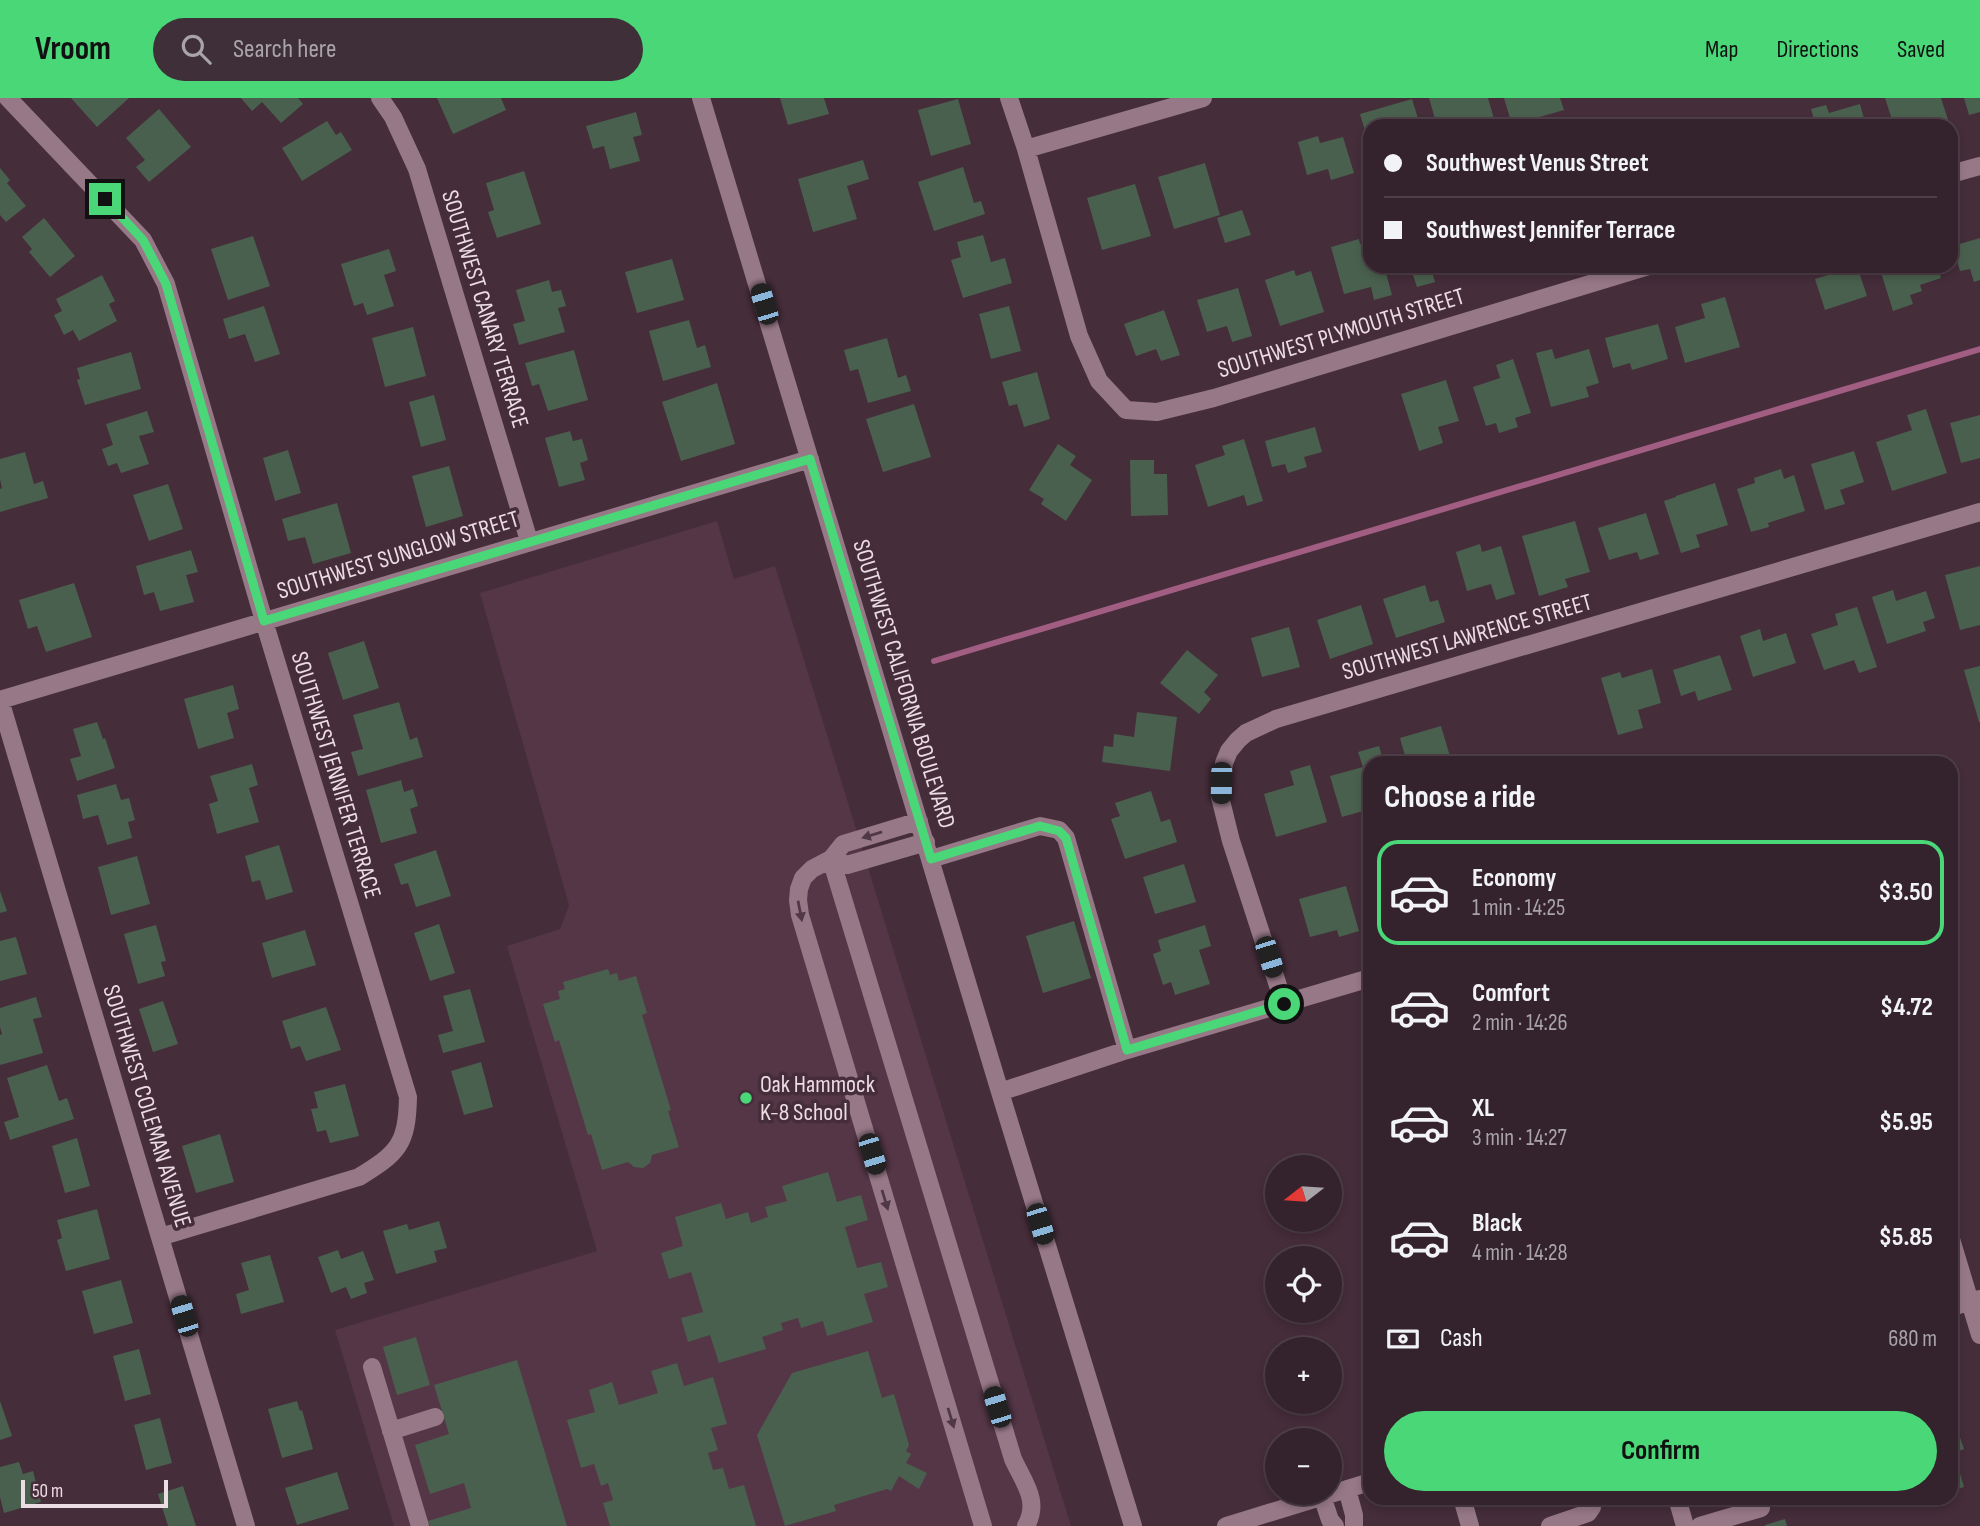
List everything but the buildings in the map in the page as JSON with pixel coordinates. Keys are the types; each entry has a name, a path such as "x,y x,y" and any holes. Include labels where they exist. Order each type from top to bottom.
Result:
{"street":[{"name":"SOUTHWEST JENNIFER TERRACE","path":"8,98 143,240 166,284 264,621 408,1097 408,1121 401,1142 387,1160 359,1177 160,1237"},
{"name":"SOUTHWEST CANARY TERRACE","path":"380,98 393,117 417,169 529,541"},
{"name":"SOUTHWEST CALIFORNIA BOULEVARD","path":"701,98 1133,1526"},
{"path":"1009,98 1026,149 1203,98"},
{"name":"SOUTHWEST PLYMOUTH STREET","path":"1026,149 1079,337 1099,381 1126,410 1157,412 1214,398 1626,273"},
{"path":"1958,172 1980,166"},
{"name":"SOUTHWEST SUNGLOW STREET","path":"0,700 810,459"},
{"name":"SOUTHWEST LAWRENCE STREET","path":"1284,1004 1231,841 1220,797 1224,763 1229,751 1246,733 1289,715 1980,512"},
{"name":"SOUTHWEST COLEMAN AVENUE","path":"0,700 247,1526"},
{"path":"919,821 843,844 831,859 812,869 803,878 798,900 800,915 983,1526"},
{"path":"831,859 847,864 1040,826 1059,831 1066,838 1127,1050"},
{"path":"831,859 1013,1459 1031,1497 1033,1507 1026,1526"},
{"path":"1000,1092 1127,1050 1363,980"},
{"path":"1958,1257 1975,1300 1980,1335"},
{"path":"1958,1305 1975,1300"},
{"path":"372,1367 420,1526"},
{"path":"391,1431 435,1417"},
{"path":"1342,1490 1363,1484"},
{"path":"1347,1489 1354,1526"},
{"path":"1226,1526 1293,1505"},
{"path":"1325,1505 1335,1526"},
{"path":"1464,1505 1470,1526"},
{"path":"1550,1526 1588,1513 1592,1505"},
{"path":"1679,1505 1685,1526"},
{"path":"1700,1526 1761,1508"}],"shaded area":[{"name":"Oak Hammock K-8 School","path":"717,521 734,579 775,566 1071,1526 394,1526 335,1330 597,1251 507,946 560,929 569,905 480,593"}],"waterway":[{"path":"934,661 1980,349"}],"place":[{"name":"Oak Hammock K-8 School","path":"746,1098"}],"route":[{"path":"105,199 143,240 166,284 264,621 810,459 931,859 1040,826 1059,831 1066,838 1127,1050 1284,1004"}]}
